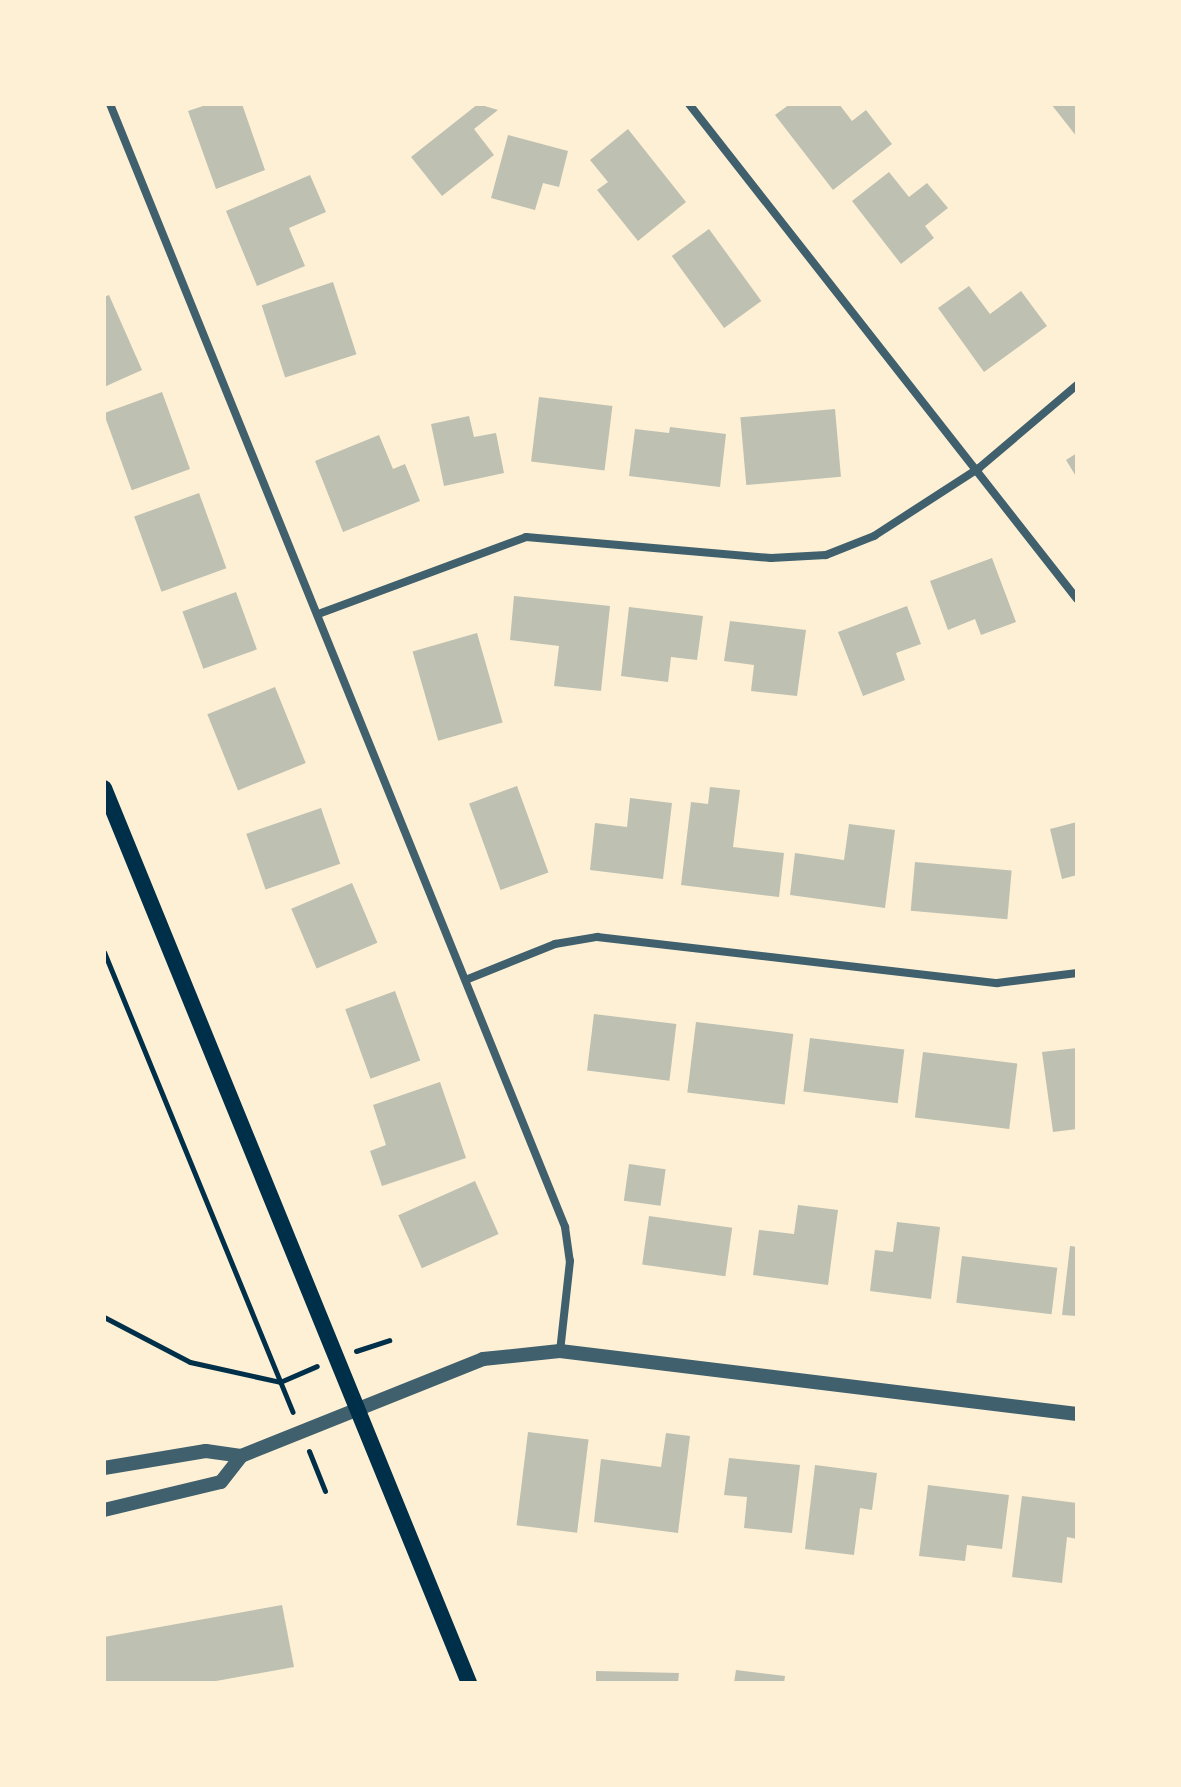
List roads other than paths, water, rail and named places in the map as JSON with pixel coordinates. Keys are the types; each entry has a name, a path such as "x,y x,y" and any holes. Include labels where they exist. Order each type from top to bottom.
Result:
{"main road":[{"path":"104,788 469,1683"}],"street":[{"path":"110,104 321,613 565,1227 570,1261 560,1351"},
{"path":"689,104 979,468 1077,599"},
{"path":"321,613 526,537 771,558 826,555 874,536 979,468 1077,385"},
{"path":"468,979 555,944 597,937 997,983 1077,973"},
{"path":"104,1468 206,1451 241,1456 483,1359 560,1351 1077,1414"},
{"path":"104,1510 221,1482 241,1456"}]}
